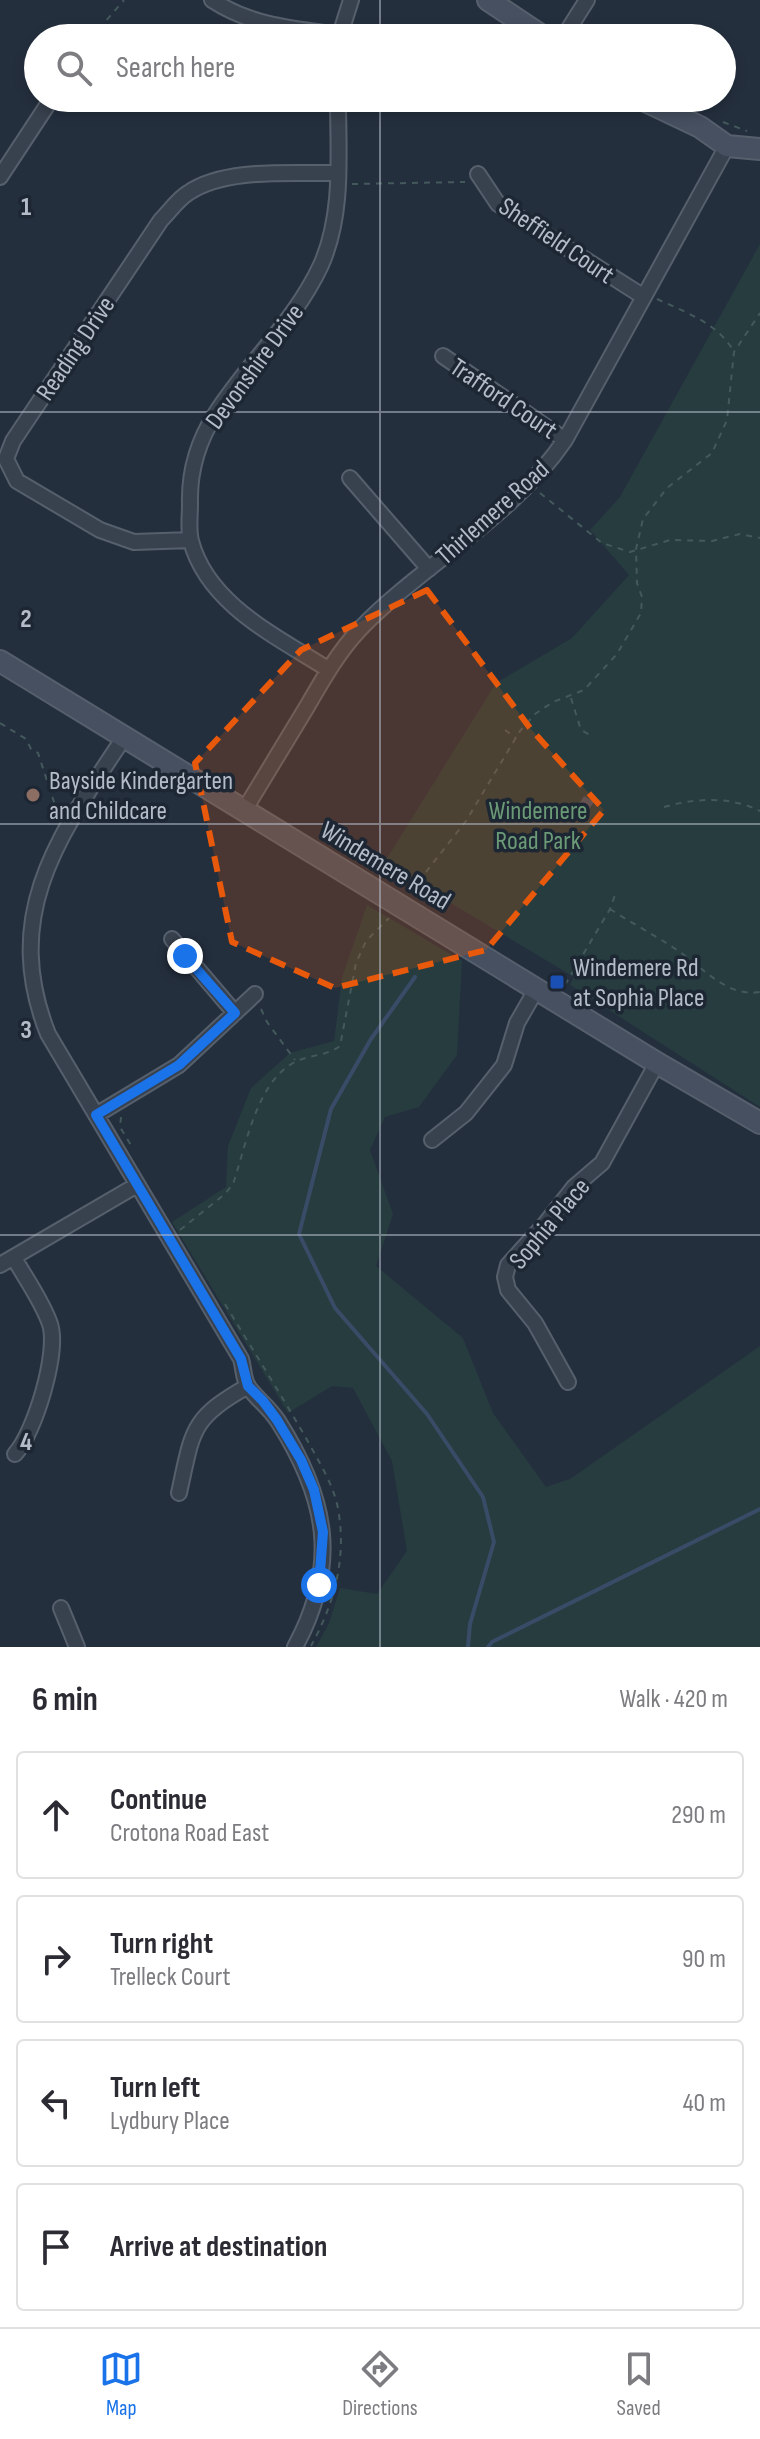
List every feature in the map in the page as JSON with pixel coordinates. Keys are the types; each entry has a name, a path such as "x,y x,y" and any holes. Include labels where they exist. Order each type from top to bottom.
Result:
{"main road":[{"path":"488,0 524,24"},
{"path":"668,112 700,127 727,146 760,149"},
{"name":"Windemere Road","path":"0,661 245,809 406,899 537,988 752,1119 760,1131"}],"street":[{"path":"212,0 244,18 266,24"},
{"path":"343,24 351,0"},
{"path":"572,24 587,0"},
{"path":"0,177 43,112"},
{"name":"Devonshire Drive","path":"329,670 239,612 209,578 191,540 189,480 200,443 216,413 304,298 322,263 333,229 338,179 338,112"},
{"name":"Thirlemere Road","path":"245,809 329,670 356,633 382,607 530,484 565,440 727,146"},
{"name":"Sheffield Court","path":"478,174 498,204 644,297"},
{"name":"Reading Drive","path":"191,540 134,542 100,530 17,481 6,459 13,441 161,220 187,193 211,182 246,175 338,179"},
{"name":"Trafford Court","path":"443,356 565,440"},
{"path":"350,478 429,569"},
{"path":"125,736 37,871 26,907 22,943 25,976 35,1009 241,1359 248,1386 267,1405 301,1460 321,1515 323,1541 319,1585 310,1618 295,1647"},
{"path":"172,939 235,1013"},
{"path":"432,1140 466,1113 504,1065 517,1023 537,988"},
{"path":"96,1115 179,1065 255,994"},
{"name":"Sophia Place","path":"568,1382 535,1323 508,1290 505,1277 508,1265 574,1187 602,1163 657,1063"},
{"path":"15,1454 25,1443 37,1415 53,1337 44,1311 7,1262 137,1185"},
{"path":"179,1493 196,1428 205,1414 248,1386"},
{"path":"61,1608 77,1647"}],"path":[{"path":"103,24 124,0"},
{"path":"338,179 464,182 478,174"},
{"path":"644,297 655,298 708,324 725,336 734,352"},
{"path":"180,1230 233,1184 262,1099 275,1077 295,1061 340,1046 356,963 366,941 406,899 466,821 516,738 535,714 593,683 617,654 641,613 636,549 643,519 667,488 712,453 727,420 734,352 760,313"},
{"path":"530,484 602,543 630,552 670,540 712,541 740,534 760,538"},
{"path":"571,697 581,730 590,735"},
{"path":"0,723 26,739 31,749 38,753 55,805"},
{"path":"505,730 516,738"},
{"path":"664,807 684,801 741,801 760,811"},
{"path":"556,1000 610,909 616,892"},
{"path":"610,909 684,955 708,976 732,989 760,992"},
{"path":"255,994 267,1022 295,1061"},
{"path":"120,1101 126,1111 121,1116 120,1127 135,1153"}],"highlighted area":[{"path":"427,590 530,728 604,810 486,950 335,988 232,942 195,763 301,650"}],"green space":[{"name":"Windemere Road Park","path":"760,244 760,1107 570,985 574,977 384,863 496,683 572,638 629,575 590,530 620,497"},
{"path":"367,905 462,961 457,1055 419,1107 385,1117 370,1150 393,1214 376,1266 463,1338 493,1413 546,1487 570,1479 760,1346 760,1647 316,1647 329,1623 340,1588 377,1594 407,1551 392,1461 353,1388 332,1386 288,1413 172,1222 226,1187 228,1146 251,1088 290,1053 334,1041 342,978"}],"building":[{"path":"584,796 594,802 587,812 578,806"}],"waterway":[{"path":"415,977 371,1039 331,1109 299,1234 335,1308 427,1414 483,1497 494,1542 470,1624 468,1647"},
{"path":"488,1647 492,1642 760,1509"}],"place":[{"name":"Bayside Kindergarten and Childcare","path":"33,795"},
{"name":"Windemere Rd at Sophia Place","path":"557,982"}],"route":[{"path":"185,956 235,1013 179,1065 96,1115 241,1359 248,1386 267,1405 301,1460 321,1515 322,1569 319,1585"}]}
